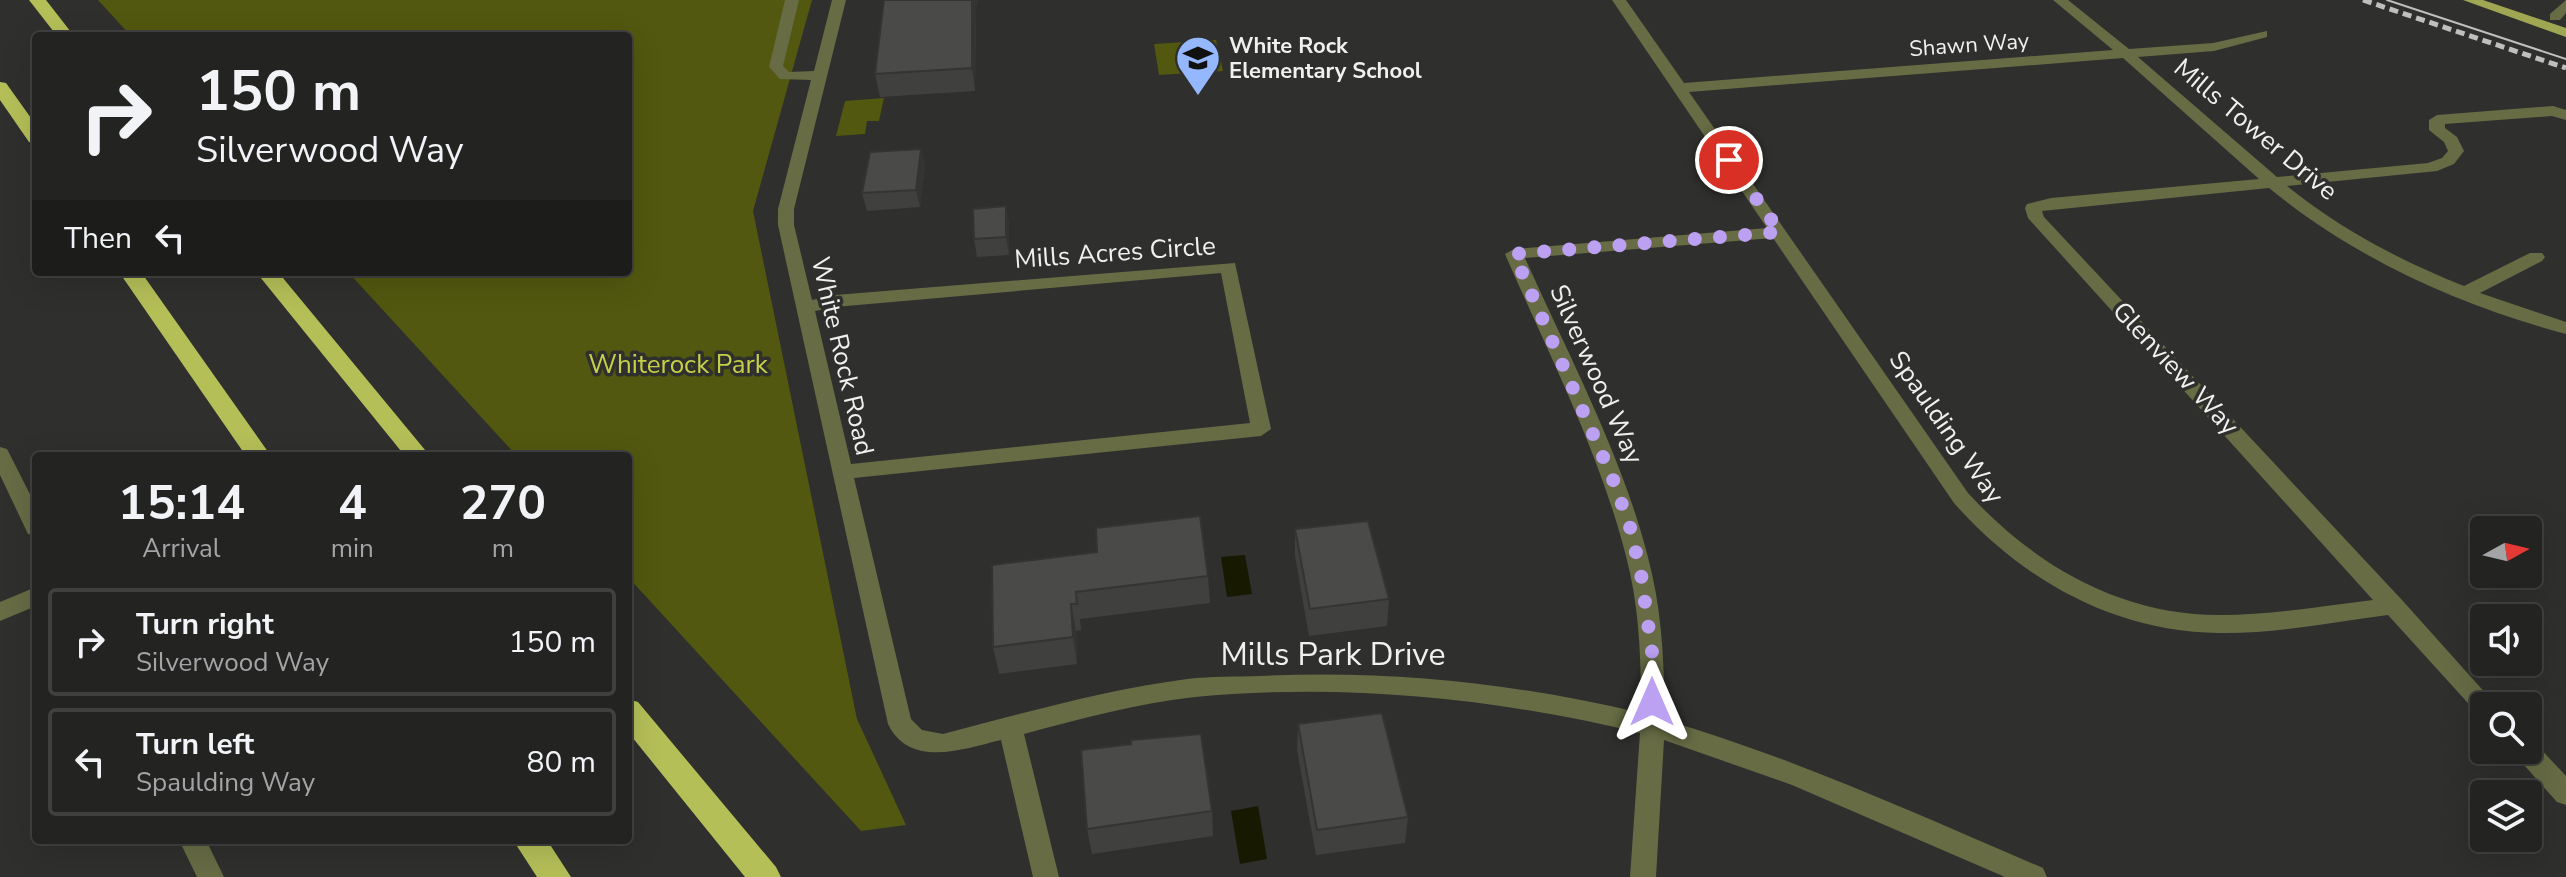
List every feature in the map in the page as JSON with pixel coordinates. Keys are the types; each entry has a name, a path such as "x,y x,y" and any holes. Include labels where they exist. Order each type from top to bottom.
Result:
{"highway":[{"path":"37,0 63,32"},
{"path":"0,87 32,132"},
{"path":"133,276 256,452"},
{"path":"270,276 415,452"},
{"path":"632,716 765,877"},
{"path":"532,844 555,877"}],"main road":[{"path":"2470,0 2566,33"},
{"path":"2502,0 2560,19"}],"street":[{"path":"792,0 776,67 785,76 819,75"},
{"name":"White Rock Road","path":"839,0 786,209 786,225 900,724"},
{"name":"Spaulding Way","path":"1619,0 1961,498 1979,521 2033,565 2102,600 2179,620 2247,622 2394,606"},
{"name":"Mills Tower Drive","path":"2060,0 2129,54 2274,184 2343,234 2465,293 2566,328"},
{"path":"2560,19 2566,4"},
{"name":"Shawn Way","path":"1678,88 2214,47 2262,34"},
{"path":"2274,184 2431,168 2448,161 2456,151 2451,140 2435,126 2437,120 2444,118 2553,111 2566,115"},
{"name":"Glenview Way","path":"2274,184 2067,201 2033,208 2036,218 2472,692"},
{"name":"Silverwood Way","path":"1643,877 1653,726 1652,652 1641,574 1630,527 1614,482 1514,254 1780,232"},
{"path":"2465,293 2536,257"},
{"name":"Mills Acres Circle","path":"807,307 835,301 1229,267 1261,429 843,472"},
{"path":"0,454 32,520"},
{"path":"0,612 32,598"},
{"name":"Mills Park Drive","path":"900,724 915,739 943,744 1187,689 1322,682 1459,688 1555,703 1653,726 1767,764 2034,877"},
{"path":"1010,728 1046,877"},
{"path":"2539,764 2566,794"},
{"path":"194,844 211,877"}],"green space":[{"name":"Whiterock Park","path":"98,0 812,0 753,211 857,719 906,825 861,831 632,581 632,452 513,452 352,276 632,276 632,32 127,32"},
{"path":"1216,40 1223,71 1159,75 1154,44"},
{"path":"884,98 879,121 867,121 865,134 836,136 845,101"}],"shaded area":[{"path":"1245,555 1252,594 1227,597 1221,557"},
{"path":"1258,806 1267,859 1240,864 1231,811"}],"building":[{"path":"884,0 972,0 972,68 875,74"},
{"path":"921,149 916,190 862,193 870,152"},
{"path":"1006,206 1006,237 974,239 973,209"},
{"path":"1200,516 1208,576 1076,592 1077,604 1071,604 1073,637 993,647 992,565 1097,552 1096,528"},
{"path":"1368,521 1389,599 1310,609 1295,529"},
{"path":"1382,713 1408,817 1317,830 1298,724"},
{"path":"1201,734 1212,811 1087,829 1081,750 1131,744 1131,740"}],"tram line":[{"path":"2387,0 2566,59"}],"railway":[{"path":"2363,0 2566,68"}],"place":[{"name":"White Rock Elementary School","path":"1198,97"}],"route":[{"path":"1652,702 1652,652 1641,574 1630,527 1614,482 1514,254 1780,232 1729,160"}]}
